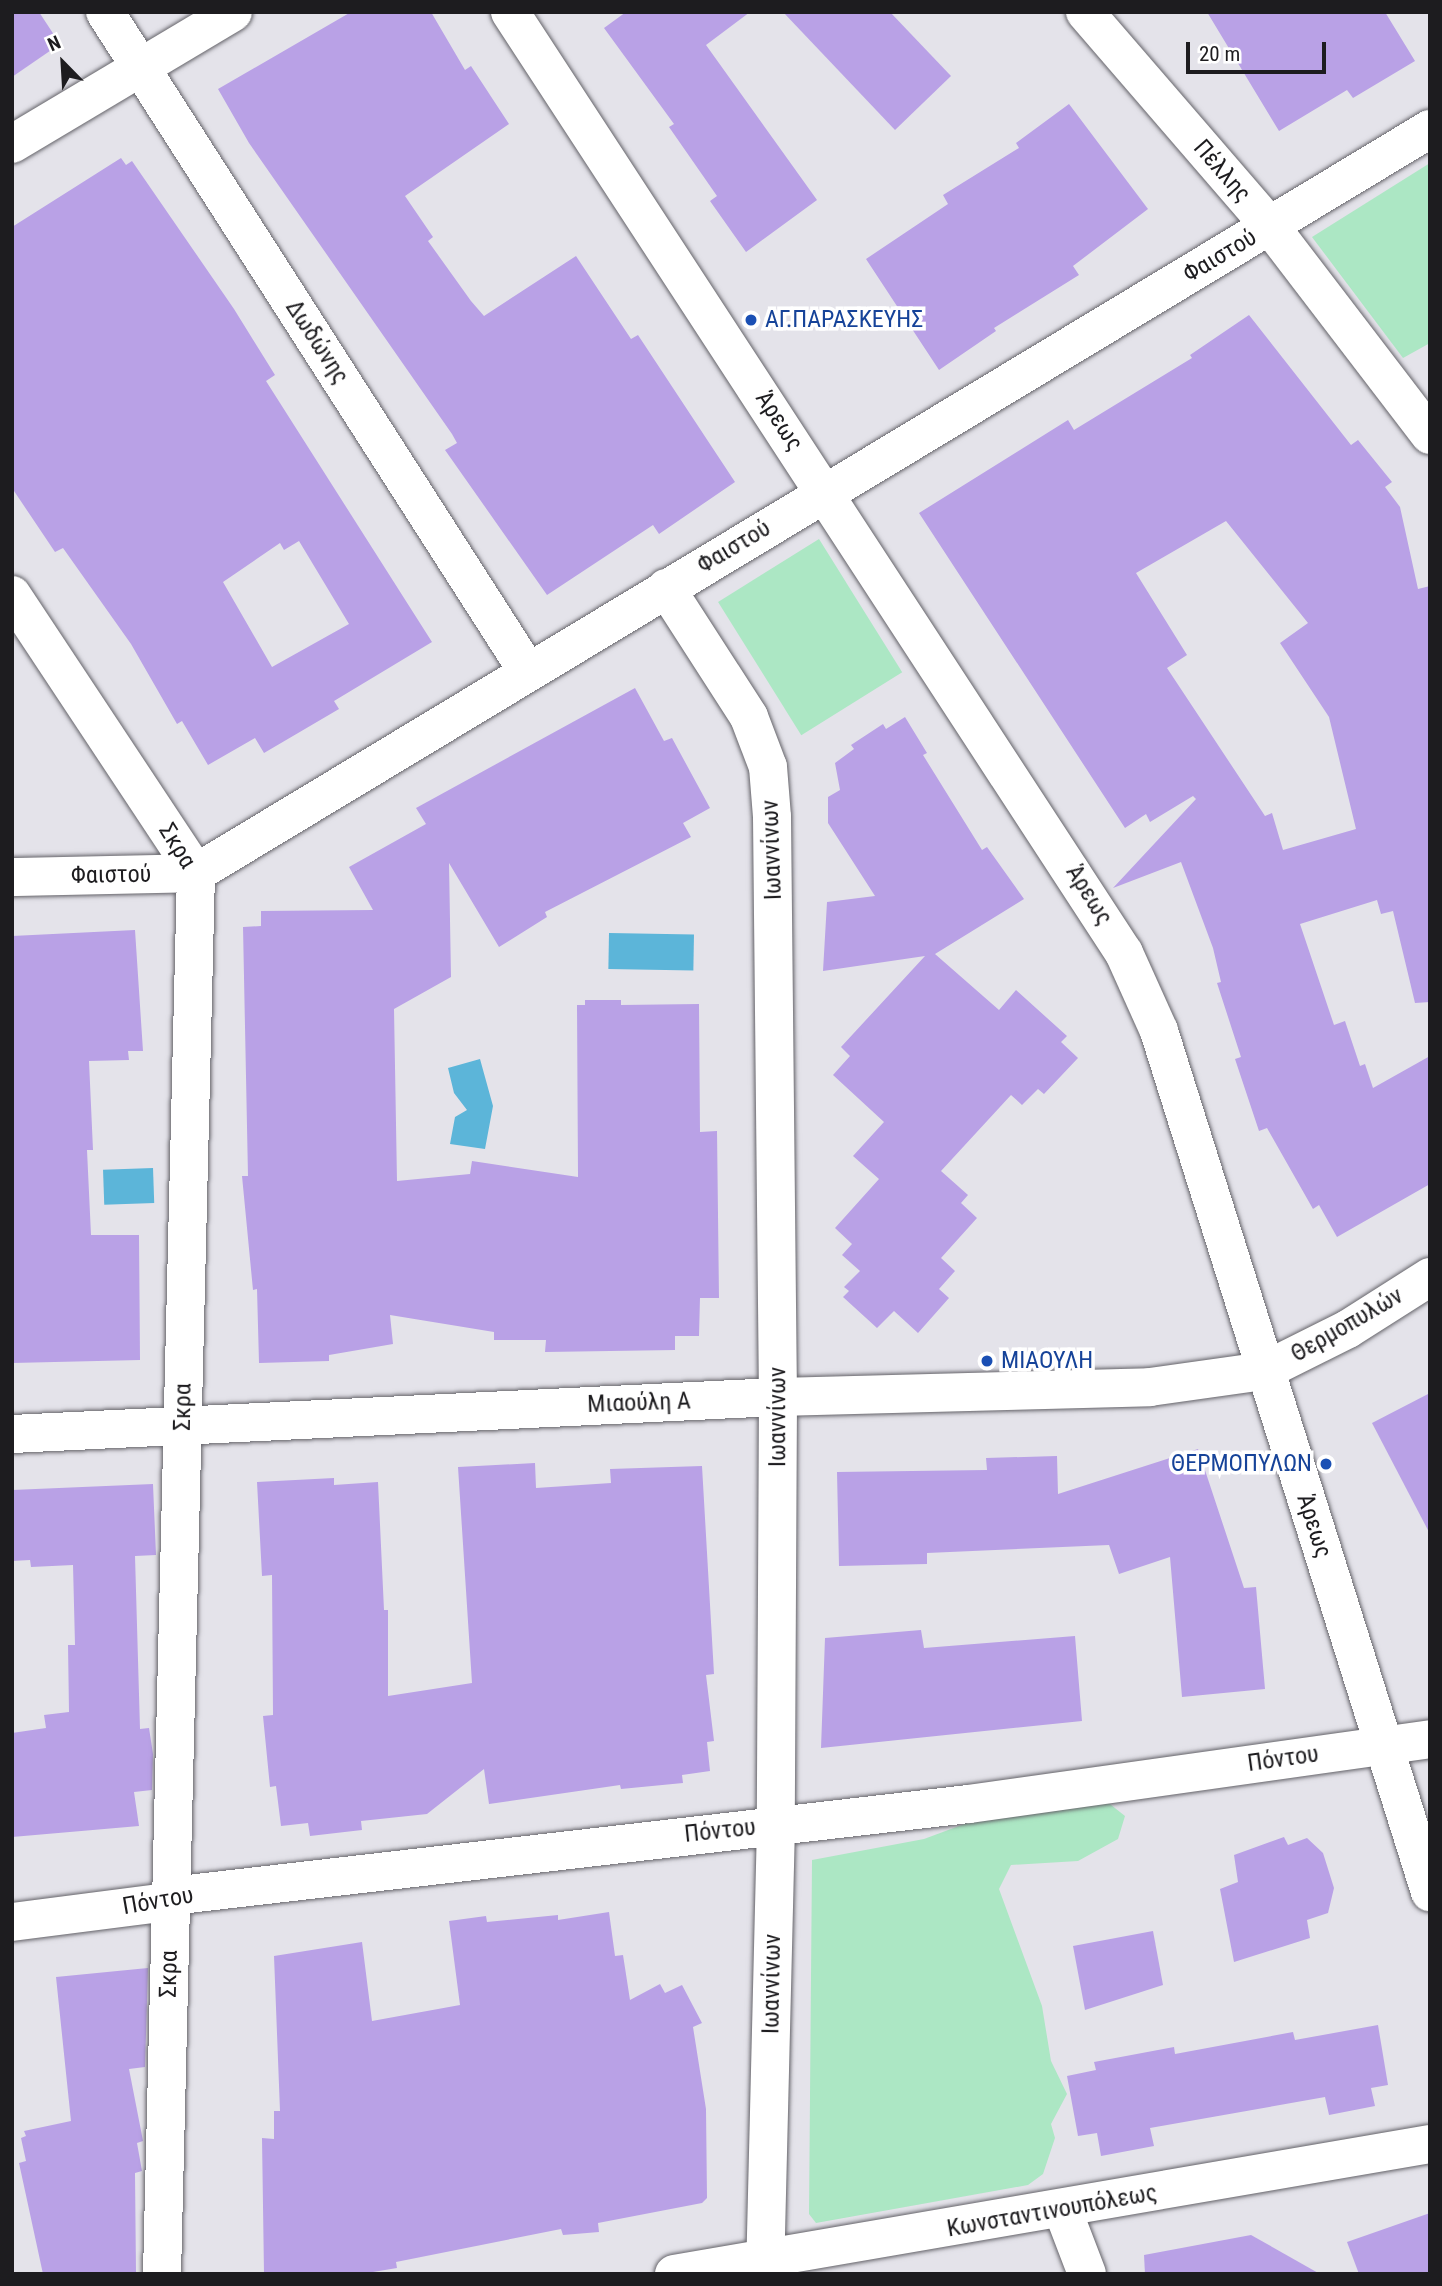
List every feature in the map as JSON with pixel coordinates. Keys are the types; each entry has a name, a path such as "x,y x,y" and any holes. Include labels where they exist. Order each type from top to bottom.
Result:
{"street":[{"name":"Δωδώνης","path":"105,12 528,672"},
{"path":"12,144 233,12"},
{"name":"Άρεως","path":"510,12 826,492 1124,953 1159,1031 1430,1892"},
{"name":"Πέλλης","path":"1085,12 1270,226 1430,435"},
{"name":"Φαιστού","path":"12,877 196,873 1430,129"},
{"name":"Ιωαννίνων","path":"666,588 749,717 768,767 778,1397 776,1825 766,2266"},
{"name":"Σκρα","path":"12,595 196,873 162,2274"},
{"name":"Θερμοπυλών","path":"1264,1371 1348,1329 1430,1277"},
{"name":"Μιαούλη Α","path":"12,1433 183,1422 778,1397 1150,1387 1264,1371"},
{"name":"Πόντου","path":"12,1922 161,1903 171,1896 968,1804 1430,1739"},
{"name":"Κωνσταντινουπόλεως","path":"674,2274 766,2266 1430,2144"},
{"path":"1063,2211 1087,2274"}],"green space":[{"path":"1430,163 1430,343 1403,358 1312,237"},
{"path":"819,539 902,672 801,735 718,602"},
{"path":"1101,1797 1125,1816 1118,1839 1078,1861 1011,1865 999,1889 1042,2006 1051,2061 1067,2094 1051,2124 1055,2138 1043,2174 1028,2185 816,2223 809,2214 812,1860 924,1839 967,1823"}],"water":[{"path":"609,933 694,934 693,970 608,969"},
{"path":"480,1059 493,1106 485,1149 450,1144 455,1117 467,1110 454,1093 448,1068"},
{"path":"153,1168 154,1203 104,1205 103,1170"}],"building":[{"path":"12,12 39,12 60,44 12,77"},
{"path":"351,12 431,12 465,70 471,66 509,124 405,196 433,237 428,241 471,301 484,316 576,256 631,339 638,335 735,482 659,534 653,525 547,595 445,450 457,443 452,434 249,143 218,89"},
{"path":"626,12 750,12 706,45 817,200 746,252 710,201 717,196 669,127 674,124 604,28"},
{"path":"783,12 890,12 951,76 895,130"},
{"path":"1207,12 1385,12 1415,61 1353,98 1347,90 1279,131"},
{"path":"1069,104 1148,209 1073,266 1079,275 994,328 996,331 939,370 866,259 948,204 943,195 1019,148 1016,143"},
{"path":"121,158 126,165 132,161 234,309 275,375 266,381 432,642 334,701 339,709 264,753 255,738 208,765 182,721 177,724 131,644 63,548 55,552 12,488 12,227","holes":["299,541 349,624 272,667 223,582 280,543 284,550"]},
{"path":"1249,315 1351,445 1358,440 1392,482 1385,487 1400,507 1418,589 1430,586 1430,1002 1415,1003 1393,911 1381,914 1377,900 1300,924 1334,1025 1345,1021 1360,1066 1365,1064 1373,1088 1430,1056 1430,1184 1337,1237 1319,1205 1313,1209 1267,1128 1259,1131 1235,1059 1241,1057 1217,983 1221,982 1213,948 1181,862 1113,888 1196,799 1193,796 1150,822 1146,814 1125,828 919,513 1068,420 1074,430 1192,358 1190,355","holes":["1226,521 1308,623 1280,643 1329,717 1356,829 1283,850 1272,813 1265,816 1167,668 1187,655 1136,573"]},
{"path":"635,688 664,741 672,738 710,808 683,823 691,837 545,912 547,917 499,947 449,863 451,977 394,1009 397,1181 470,1174 472,1161 578,1177 577,1005 585,1005 585,1000 621,1000 621,1005 699,1004 700,1132 717,1131 719,1298 700,1298 699,1336 675,1336 675,1350 545,1352 546,1340 494,1340 494,1332 390,1315 393,1344 329,1355 329,1361 259,1363 257,1289 253,1290 242,1176 248,1176 243,927 261,926 261,911 373,910 349,867 426,824 416,808"},
{"path":"905,717 927,753 923,755 982,850 987,847 1024,899 935,954 999,1010 1016,990 1067,1036 1061,1042 1078,1058 1044,1094 1038,1089 1022,1105 1011,1095 941,1171 968,1195 961,1203 977,1218 941,1258 955,1271 939,1289 949,1298 918,1333 894,1311 877,1328 843,1297 849,1291 844,1287 860,1271 842,1255 852,1244 835,1228 879,1179 853,1156 884,1122 833,1075 850,1056 841,1047 925,956 823,971 827,902 875,896 828,823 828,797 840,790 835,763 854,749 851,745 883,724 886,729"},
{"path":"135,930 143,1051 128,1051 129,1060 89,1061 93,1150 87,1150 91,1235 139,1235 140,1360 12,1363 12,936"},
{"path":"1430,1393 1430,1534 1372,1423"},
{"path":"1198,1449 1244,1588 1256,1587 1265,1689 1182,1697 1170,1557 1119,1574 1109,1545 927,1553 927,1564 839,1566 837,1472 987,1470 986,1458 1057,1456 1058,1494"},
{"path":"535,1463 536,1488 611,1483 610,1469 702,1466 714,1674 706,1675 714,1741 707,1742 710,1771 682,1775 683,1783 621,1789 620,1785 489,1804 484,1769 427,1814 361,1821 362,1830 310,1836 308,1823 281,1826 276,1786 270,1787 263,1716 273,1715 272,1575 262,1576 257,1482 334,1478 334,1485 378,1482 384,1610 388,1610 388,1696 472,1683 458,1467"},
{"path":"153,1484 156,1555 135,1556 140,1729 149,1728 153,1754 152,1790 134,1792 139,1826 12,1837 12,1733 46,1728 44,1715 69,1712 68,1645 75,1645 73,1565 31,1567 30,1560 12,1561 12,1490"},
{"path":"921,1630 924,1648 1075,1636 1082,1721 821,1748 825,1638"},
{"path":"1284,1837 1288,1845 1307,1838 1323,1853 1334,1888 1328,1913 1307,1920 1310,1938 1234,1962 1220,1889 1238,1882 1234,1855"},
{"path":"609,1912 615,1956 623,1955 630,2000 660,1984 665,1993 682,1985 702,2023 693,2027 706,2109 707,2198 702,2203 598,2223 599,2232 563,2235 561,2229 396,2262 397,2268 361,2274 264,2274 262,2138 274,2139 274,2111 280,2111 274,1956 362,1942 372,2021 460,2005 449,1921 486,1916 487,1922 558,1915 558,1920"},
{"path":"1153,1931 1163,1985 1085,2010 1073,1946"},
{"path":"148,1968 145,2067 129,2069 143,2141 137,2143 142,2171 135,2173 136,2274 43,2274 19,2163 26,2161 21,2138 26,2136 24,2131 71,2121 56,1977"},
{"path":"1378,2025 1388,2085 1371,2088 1375,2106 1329,2115 1325,2097 1150,2128 1154,2146 1101,2156 1097,2133 1078,2136 1067,2076 1096,2070 1094,2062 1174,2047 1175,2054 1293,2032 1295,2040"},
{"path":"1430,2213 1430,2274 1359,2274 1347,2242"},
{"path":"1251,2235 1320,2274 1145,2274 1144,2255"}],"place":[{"name":"ΑΓ.ΠΑΡΑΣΚΕΥΗΣ","path":"751,320"},
{"name":"ΜΙΑΟΥΛΗ","path":"987,1361"},
{"name":"ΘΕΡΜΟΠΥΛΩΝ","path":"1326,1464"}]}
